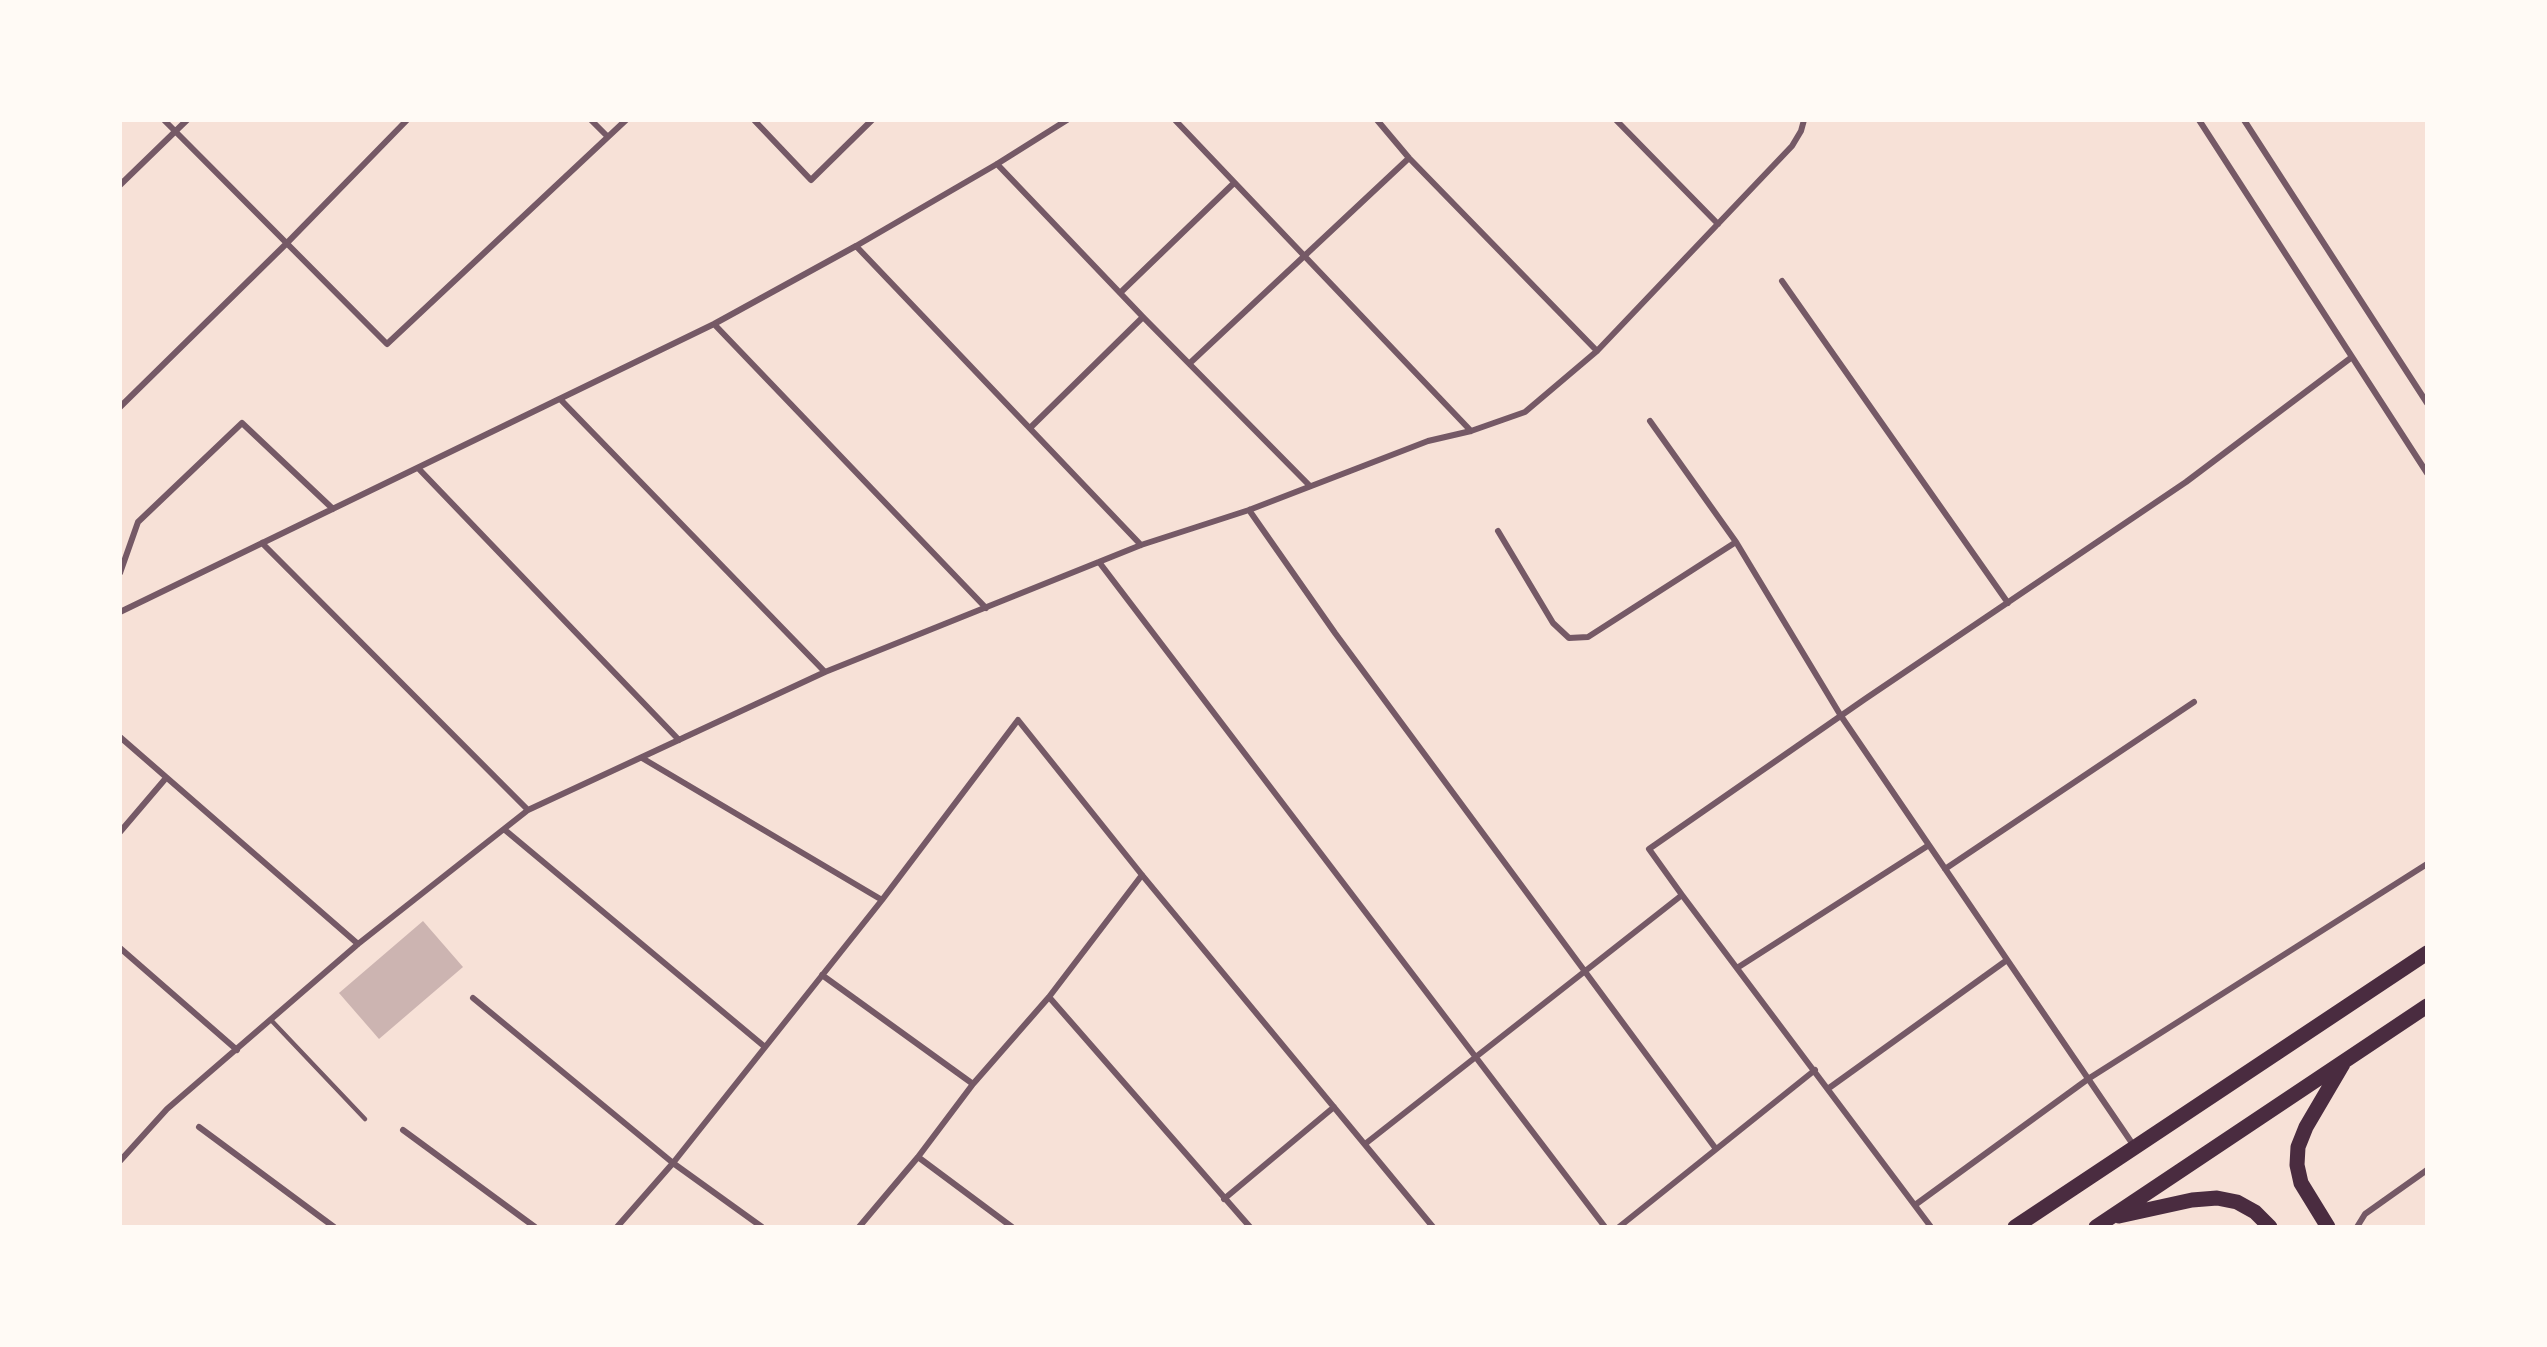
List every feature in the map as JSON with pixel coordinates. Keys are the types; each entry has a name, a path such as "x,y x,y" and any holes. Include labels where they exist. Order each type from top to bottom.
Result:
{"main road":[{"path":"2015,1227 2427,953"},
{"path":"2102,1223 2427,1006"},
{"path":"2328,1227 2301,1183 2297,1165 2298,1147 2306,1127 2345,1061"},
{"path":"2102,1223 2192,1200 2217,1198 2237,1202 2255,1212 2270,1227"}],"street":[{"path":"164,120 387,344 626,120"},
{"path":"120,185 187,120"},
{"path":"120,407 286,244 407,120"},
{"path":"591,120 608,137"},
{"path":"754,120 811,180 872,120"},
{"path":"120,612 714,324 856,246 997,164 1066,120"},
{"path":"1175,120 1471,431"},
{"path":"1377,120 1409,158 1597,351"},
{"path":"1616,120 1718,224"},
{"path":"121,1157 167,1109 358,944 528,810 825,672 1099,562 1142,545 1249,510 1428,441 1471,431 1525,412 1597,351 1792,146 1801,131 1804,120"},
{"path":"2199,120 2427,473"},
{"path":"2244,120 2427,403"},
{"path":"1190,363 1409,158"},
{"path":"997,164 1143,317 1310,486"},
{"path":"1120,293 1234,183"},
{"path":"856,246 1142,545"},
{"path":"1782,282 2008,603"},
{"path":"1030,428 1143,317"},
{"path":"714,324 986,608"},
{"path":"1931,1227 1649,849 2186,482 2352,357"},
{"path":"560,399 825,672"},
{"path":"1650,421 1736,542 1841,716 2134,1147"},
{"path":"120,573 138,522 242,423 333,509"},
{"path":"418,468 679,740"},
{"path":"1249,510 1335,633 1716,1149"},
{"path":"1498,531 1552,623 1569,638 1588,637 1736,542"},
{"path":"262,543 528,810"},
{"path":"1099,562 1605,1227"},
{"path":"1945,869 2194,702"},
{"path":"617,1227 673,1163 882,900 1018,720 1142,875 1433,1227"},
{"path":"120,737 358,944"},
{"path":"642,758 882,900"},
{"path":"120,832 165,778"},
{"path":"505,830 765,1047"},
{"path":"1737,968 1929,845"},
{"path":"1915,1206 2088,1079 2427,864"},
{"path":"859,1227 918,1156 973,1084 1048,997 1142,875"},
{"path":"1365,1144 1682,895"},
{"path":"120,948 237,1050"},
{"path":"1829,1088 2007,960"},
{"path":"822,975 973,1084"},
{"path":"1048,997 1250,1227"},
{"path":"473,998 673,1163 762,1227"},
{"path":"1619,1227 1815,1070"},
{"path":"1224,1199 1334,1107"},
{"path":"199,1127 334,1227"},
{"path":"403,1130 535,1227"},
{"path":"918,1156 1012,1227"},
{"path":"2357,1227 2365,1214 2427,1170"}],"lane":[{"path":"271,1020 365,1119"}],"building":[{"path":"423,921 463,967 379,1039 339,993"}]}
